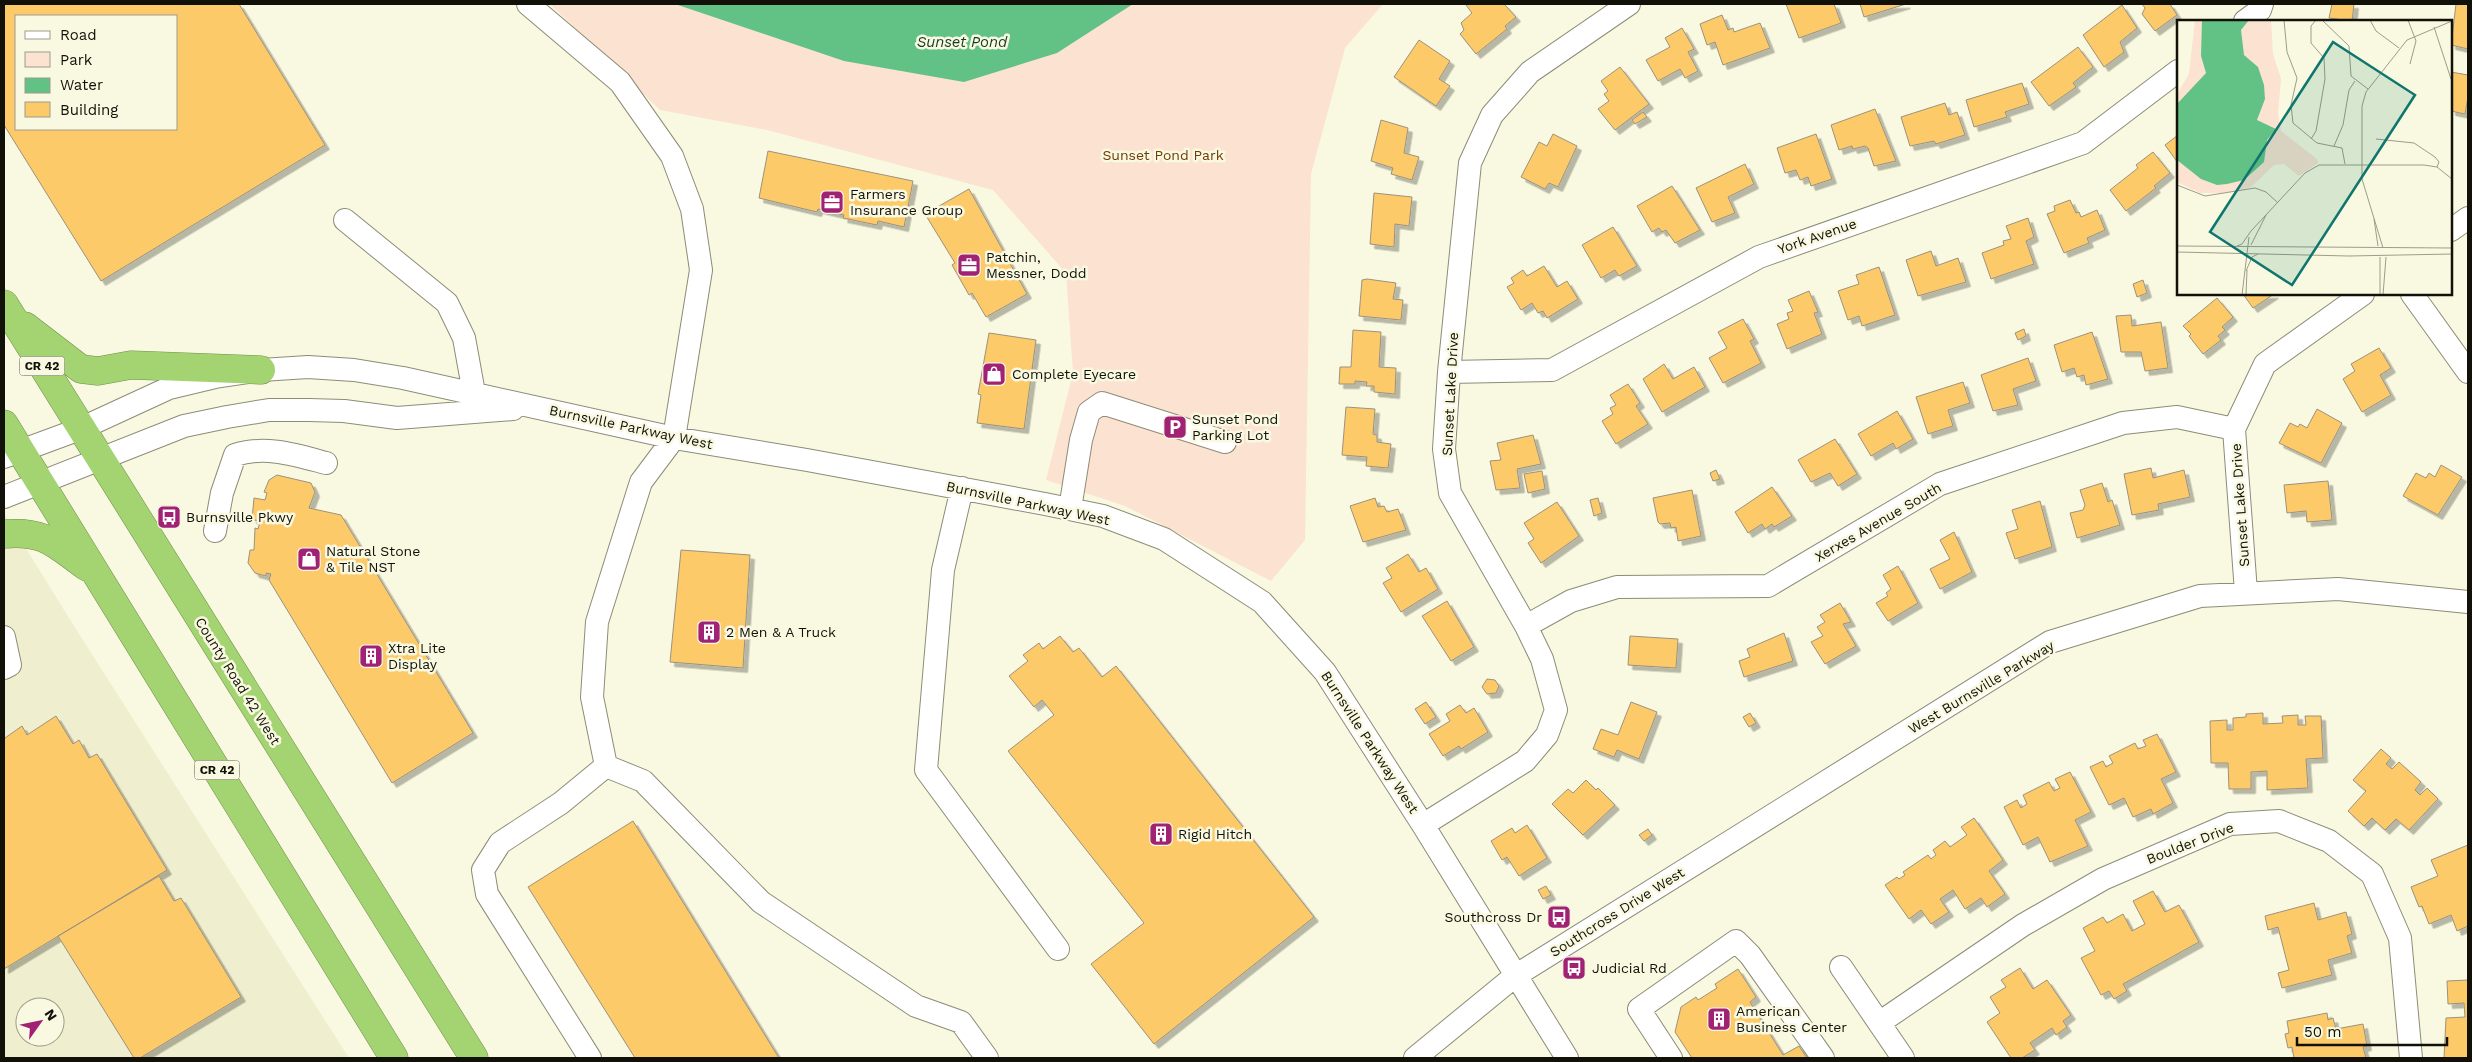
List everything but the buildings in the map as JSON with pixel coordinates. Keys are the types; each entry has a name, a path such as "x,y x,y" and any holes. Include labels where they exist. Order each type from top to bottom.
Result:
{"highway":[{"path":"7,308 81,369 98,372 131,365 261,370"},
{"name":"County Road 42 West","path":"7,308 80,429 474,1058"},
{"name":"CR 42","path":"4,424 12,454 40,482 394,1058"},
{"path":"4,534 20,532 43,537 96,574"}],"street":[{"path":"528,4 620,82 672,156 692,209 701,270 674,438 641,482 597,622 592,696 606,766"},
{"name":"Sunset Lake Drive","path":"1424,825 1525,761 1547,735 1556,710 1542,659 1526,626 1450,494 1444,449 1449,372 1470,163 1492,115 1530,72 1629,4"},
{"path":"2246,20 2260,10 2262,4"},
{"name":"York Avenue","path":"1449,372 1552,370 1759,257 2083,142 2177,72"},
{"path":"2452,229 2468,218"},
{"path":"345,220 447,303 464,338 474,393"},
{"name":"Sunset Lake Drive","path":"2246,592 2234,429 2266,364 2362,295"},
{"path":"2413,295 2468,372"},
{"name":"Burnsville Parkway West","path":"12,454 80,429 169,388 215,377 261,370 308,367 354,370 474,393 674,438 807,460 1070,509 1103,516 1164,539 1262,602 1325,672 1424,825 1567,1058"},
{"path":"1070,509 1081,440 1089,412 1102,404 1225,442"},
{"name":"Burnsville Parkway West","path":"40,482 184,426 269,410 344,411 397,418 537,407"},
{"name":"Xerxes Avenue South","path":"1526,626 1571,601 1617,587 1768,586 1940,484 2123,423 2177,417 2234,429"},
{"path":"215,531 222,493 235,455 245,452 281,452 326,463"},
{"path":"4,497 40,482"},
{"path":"962,488 943,570 926,770 1058,949"},
{"name":"West Burnsville Parkway","path":"1829,780 2050,642 2200,596 2246,592 2338,589 2468,602"},
{"path":"4,637 10,665 4,668"},
{"path":"590,1058 487,894 483,870 500,843 561,803 606,766"},
{"path":"606,766 643,781 761,902 916,1006 961,1022 987,1058"},
{"name":"Southcross Drive West","path":"1415,1058 1515,976 1829,780"},
{"name":"Boulder Drive","path":"1879,1023 2022,925 2103,879 2230,824 2279,821 2329,841 2372,874 2400,938 2411,1058"},
{"path":"1671,1058 1639,1009 1736,940 1750,955 1823,1058"},
{"path":"1841,967 1903,1058"}],"shaded area":[{"path":"4,513 74,626 349,1058 4,1058"}],"green space":[{"name":"Sunset Pond Park","path":"550,4 1383,4 1345,48 1311,174 1305,540 1271,581 1125,506 1046,480 1073,373 1066,273 993,190 767,130 660,110"}],"water":[{"name":"Sunset Pond","path":"675,4 1133,4 1057,53 964,82 844,61"}],"place":[{"name":"Farmers Insurance Group","path":"832,202"},
{"name":"Patchin, Messner, Dodd","path":"969,265"},
{"name":"Complete Eyecare","path":"994,374"},
{"name":"Sunset Pond Parking Lot","path":"1175,427"},
{"name":"Burnsville Pkwy","path":"169,517"},
{"name":"Natural Stone & Tile NST","path":"309,559"},
{"name":"2 Men & A Truck","path":"709,632"},
{"name":"Xtra Lite Display","path":"371,656"},
{"name":"Rigid Hitch","path":"1161,834"},
{"name":"Southcross Dr","path":"1559,917"},
{"name":"Judicial Rd","path":"1574,968"},
{"name":"American Business Center","path":"1719,1019"}]}
